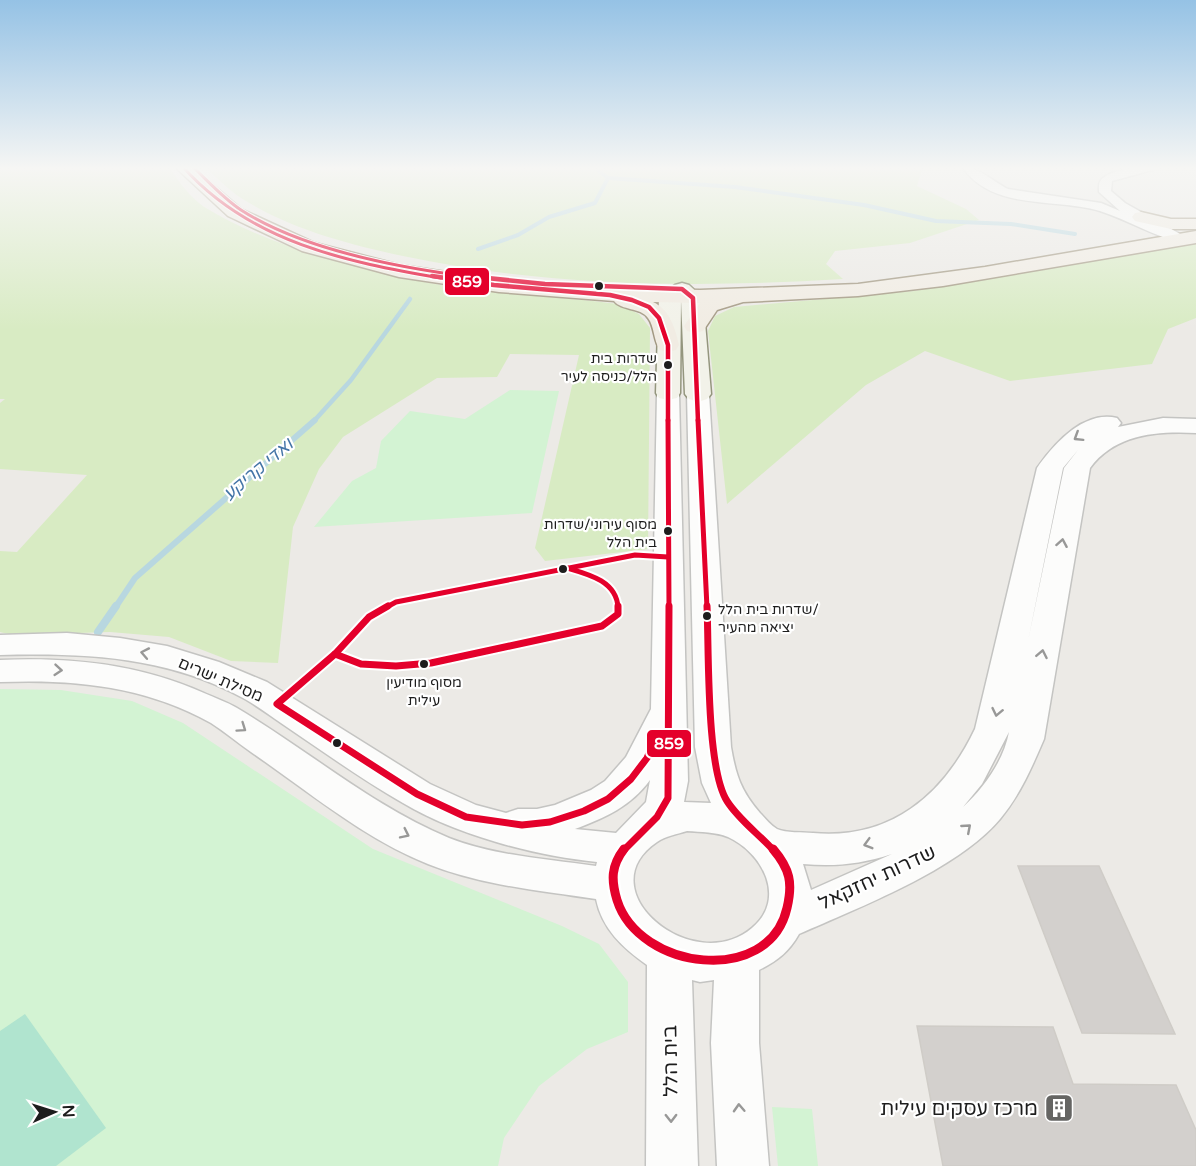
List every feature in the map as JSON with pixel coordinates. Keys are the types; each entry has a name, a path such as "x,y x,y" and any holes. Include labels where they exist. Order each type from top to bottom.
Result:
{"main road":[{"path":"251,221 303,244 363,262 460,281 584,293 753,297"},
{"path":"265,221 313,242 371,259 494,280 681,295 861,282 952,270 1184,232"},
{"path":"1043,255 1133,232 1137,228 1136,221"},
{"path":"1156,221 1171,224 1184,232"},
{"path":"683,394 695,326 709,305 753,297 924,282 1184,232"},
{"path":"584,293 648,306 661,319 683,394"},
{"path":"681,295 695,326"},
{"path":"668,345 681,295"}],"street":[{"path":"1148,221 1184,232"},
{"path":"683,394 717,776 726,799 788,873 791,889 790,905 785,921 774,937 759,949 737,959 714,962 691,961 669,955 652,946 626,924 616,905 626,854 664,808 669,781 683,394"},
{"name":"שדרות יחזקאל","path":"785,921 827,899 873,883 926,856 957,838 985,813 1018,765 1026,739 1050,468 1071,441 1106,423 1152,416 1196,417"},
{"name":"שדרות יחזקאל","path":"761,838 838,850 865,846 901,832 928,816 953,794 984,751 993,729 1038,597 1074,474 1081,462 1092,449 1124,433 1164,426 1196,426"},
{"name":"מסילת ישרים","path":"0,645 67,643 120,648 167,657 207,670 255,690 417,794 466,818 562,843 626,854"},
{"name":"מסילת ישרים","path":"0,671 49,669 97,674 140,682 178,694 223,715 384,824 441,852 500,868 626,854"},
{"path":"466,818 522,825 550,822 584,811 608,799 631,779 647,758 670,705"},
{"path":"626,854 664,820 686,816 710,817 733,822 761,838"},
{"name":"בית הלל","path":"669,955 672,1166"},
{"path":"737,959 735,1043 743,1166"}],"green space":[{"path":"0,221 230,221 287,245 378,272 480,291 618,304 639,314 650,328 648,549 545,561 535,548 579,355 510,354 497,377 437,378 343,437 319,469 293,527 278,663 231,661 169,637 110,632 12,635 0,632 0,551 17,552 87,475 0,469 0,403 5,399 0,399"},
{"path":"287,221 975,221 910,243 835,251 826,264 843,279 733,284 622,282 512,274 403,256 340,241"},
{"path":"1196,242 1196,318 1168,329 1152,364 1010,381 925,351 866,385 727,504 708,331 715,316 734,307 914,291"},
{"path":"510,390 559,391 532,513 314,527 352,481 376,468 381,441 410,411 465,419"},
{"path":"0,689 61,690 132,701 183,723 373,849 562,926 599,944 628,982 628,1032 587,1049 539,1086 504,1138 498,1166 0,1166"},
{"path":"25,1014 106,1128 56,1166 0,1166 0,1031"},
{"path":"772,1107 812,1109 818,1166 778,1166"}],"building":[{"path":"1018,866 1099,866 1175,1034 1082,1033"},
{"name":"מרכז עסקים עילית","path":"917,1026 1053,1027 1073,1084 1176,1085 1196,1130 1196,1166 943,1166"}],"waterway":[{"name":"ואדי קריקע","path":"478,249 518,235 541,221"},
{"path":"946,221 1011,224 1075,234"},
{"name":"ואדי קריקע","path":"315,420 351,380 410,299"},
{"name":"ואדי קריקע","path":"115,608 135,578 315,420"},
{"name":"ואדי קריקע","path":"98,632 116,606"}],"transit line":[{"name":"859","path":"248,221 278,236 319,251 363,263 452,280 621,297 649,307 659,318 668,345 668,798 657,817 631,842 617,860 612,884 622,916 643,940 672,954 704,960 736,957 764,945 784,922 791,890 789,876 783,863 726,800 716,767 713,747 693,298 682,289 545,284 454,275 408,267 320,244 263,221"},
{"name":"859","path":"656,738 647,758 631,779 608,799 584,811 550,822 522,825 466,817 417,794 277,704 335,654 369,617 396,602 635,555 668,557"},
{"name":"859","path":"335,654 361,664 396,666 431,663 602,626 618,614 618,603 610,587 595,577 567,568"}],"place":[{"name":"שדרות בית הלל/כניסה לעיר","path":"668,365"},
{"name":"מסוף עירוני/שדרות בית הלל","path":"668,531"},
{"name":"שדרות בית הלל/ יציאה מהעיר","path":"707,616"},
{"name":"מסוף מודיעין עילית","path":"424,664"},
{"name":"מרכז עסקים עילית","path":"1059,1108"}]}
